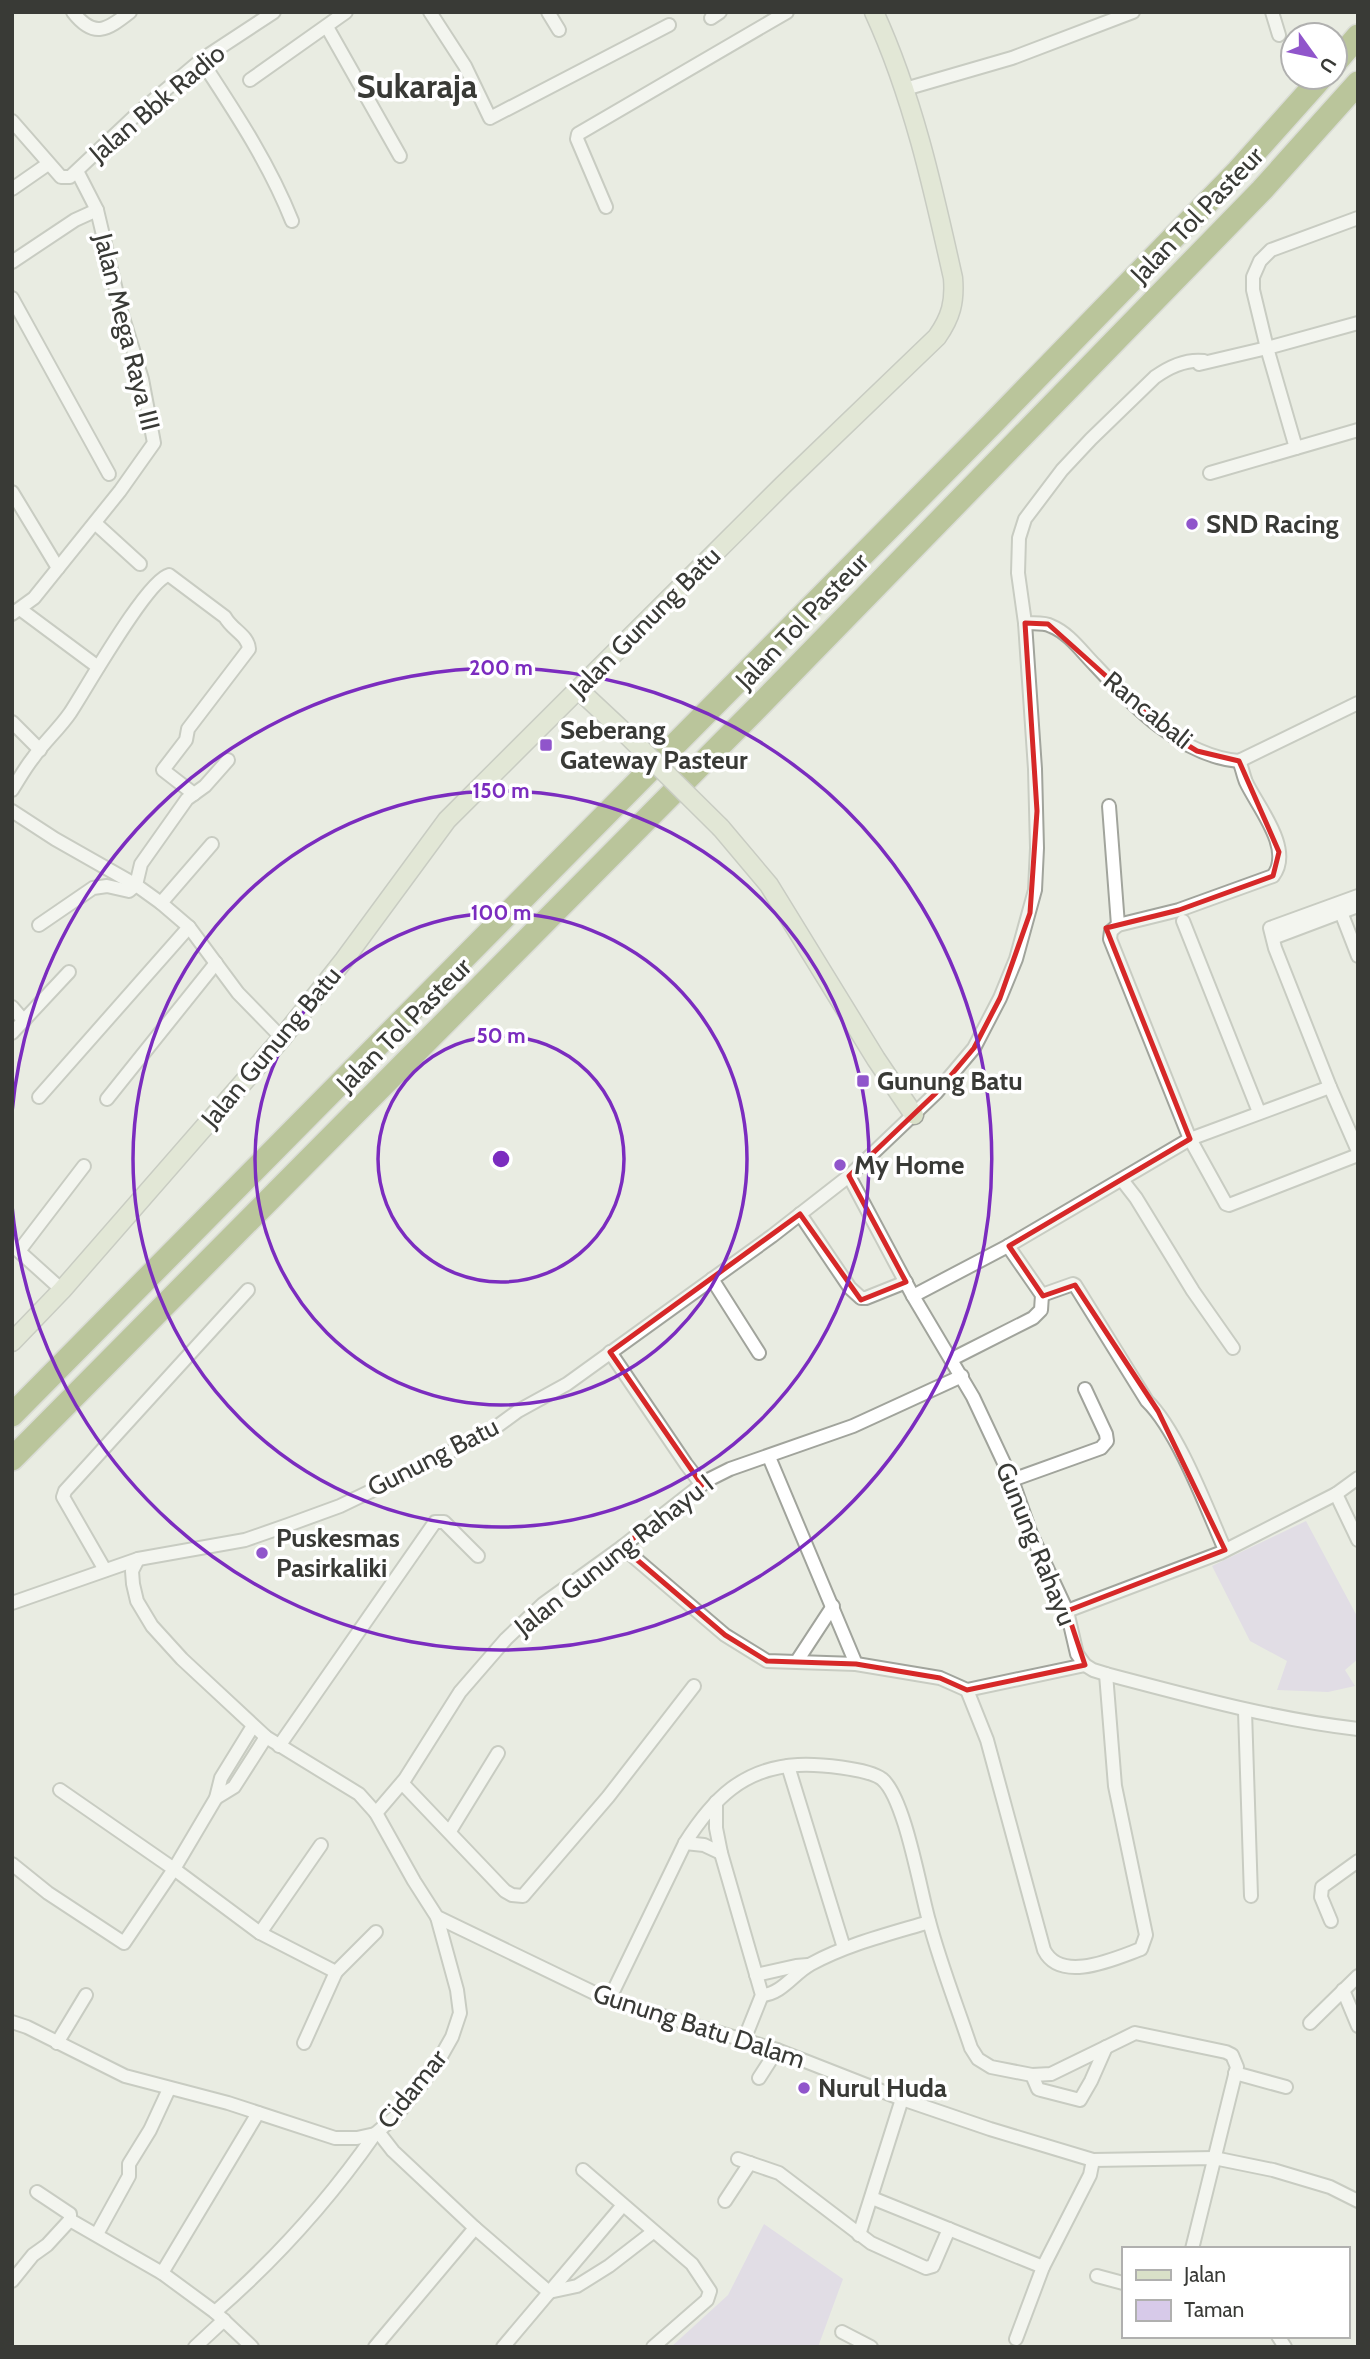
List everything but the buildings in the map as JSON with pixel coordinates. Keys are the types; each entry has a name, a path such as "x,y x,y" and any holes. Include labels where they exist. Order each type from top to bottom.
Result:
{"highway":[{"name":"Jalan Tol Pasteur","path":"12,1459 759,706 1262,190 1358,83"},
{"name":"Jalan Tol Pasteur","path":"12,1415 1002,414 1238,171 1309,91"}],"main road":[{"name":"Jalan Gunung Batu","path":"12,1342 62,1290 282,1038 344,960 447,820 783,485 937,337 946,324 953,309 955,295 928,168 905,89 874,12"},
{"path":"578,689 721,828 769,885 876,1059 914,1115"}],"street":[{"path":"73,12 89,28 104,30 130,12"},
{"name":"Jalan Bbk Radio","path":"77,170 201,60 274,12"},
{"path":"250,80 346,12"},
{"path":"430,12 465,66 490,118 669,25"},
{"path":"548,12 559,30"},
{"path":"606,207 577,139 578,134 787,12"},
{"path":"905,89 1012,58 1133,12"},
{"path":"1272,12 1279,35"},
{"path":"327,27 400,156"},
{"path":"201,60 255,144 292,221"},
{"path":"12,121 61,177 70,177 77,170"},
{"path":"12,189 48,164"},
{"name":"Jalan Mega Raya III","path":"16,611 34,598 95,523 151,450 154,438 142,379 121,311 97,210 77,170"},
{"path":"12,261 75,220 97,210"},
{"path":"1296,448 1267,348 1253,289 1253,277 1260,261 1271,250 1358,218"},
{"path":"12,298 109,474"},
{"name":"Gunung Batu","path":"12,1603 138,1559 245,1540 340,1506 492,1430 567,1384 800,1214 849,1176 914,1115 974,1048 1000,998 1016,959 1035,890 1037,811 1025,623 1018,573 1019,538 1025,519 1062,470 1091,439 1167,368 1194,360 1204,361 1267,348 1358,323"},
{"path":"1210,473 1358,430"},
{"path":"12,492 58,568"},
{"path":"95,523 140,564"},
{"path":"12,790 69,714 97,667 143,602 165,576 169,575 215,608 229,625 246,639 249,649 188,729 186,740 163,770 194,794"},
{"path":"16,611 97,667"},
{"name":"Rancabali","path":"1025,623 1048,624 1062,631 1118,690 1174,737 1197,751 1221,759 1239,761"},
{"path":"1356,708 1239,761 1246,782 1268,819 1279,852 1279,869 1273,876 1179,910 1118,925 1111,931 1110,939 1190,1139 1224,1202 1229,1205 1358,1153 1273,938 1339,908 1358,896"},
{"path":"12,722 40,750"},
{"path":"39,925 93,888 107,886 129,891 136,885 141,864 187,799 205,786 228,760"},
{"path":"1109,806 1118,925"},
{"path":"12,811 136,885 161,903 189,928 239,993 282,1038"},
{"path":"161,903 212,844"},
{"path":"1339,908 1358,906"},
{"path":"1339,908 1358,956"},
{"path":"1183,921 1259,1111"},
{"path":"39,1097 189,928"},
{"path":"107,1098 216,962"},
{"path":"12,1033 69,972"},
{"path":"12,1007 23,1021"},
{"path":"913,1296 1008,1246 1190,1139 1259,1111 1330,1087"},
{"path":"62,1290 15,1248 84,1166"},
{"name":"Gunung Rahayu","path":"849,1176 913,1296 962,1376 1012,1479 1031,1534 1068,1611 1077,1654 1085,1665"},
{"path":"1122,1180 1233,1348"},
{"path":"800,1214 850,1288 861,1298 906,1282"},
{"path":"952,1359 1033,1318 1041,1310 1042,1296 1008,1246"},
{"path":"712,1279 759,1353"},
{"path":"1042,1296 1075,1285 1147,1401 1158,1411 1226,1550"},
{"path":"104,1570 63,1497 65,1491 248,1290"},
{"path":"610,1352 702,1485"},
{"name":"Jalan Gunung Rahayu I","path":"376,1813 402,1783 460,1692 506,1639 543,1604 702,1485 730,1469 853,1426 962,1376"},
{"path":"1012,1479 1101,1448 1107,1441 1085,1389"},
{"path":"769,1457 856,1664"},
{"path":"1068,1611 1226,1550 1336,1494 1358,1478"},
{"path":"1336,1494 1358,1540"},
{"path":"279,1746 435,1522 444,1522 478,1556"},
{"path":"622,1547 725,1634 767,1661 856,1664 940,1678 967,1690 1085,1665 1106,1674 1245,1711 1358,1729"},
{"path":"138,1559 132,1571 133,1584 137,1601 152,1626 182,1659 266,1737 359,1794 376,1813 437,1917"},
{"path":"797,1661 833,1606"},
{"path":"967,1690 987,1740 1047,1955 1059,1964 1085,1968 1141,1949 1146,1935 1115,1786 1106,1674"},
{"path":"402,1783 505,1891 523,1896 608,1797 694,1686"},
{"path":"1245,1711 1251,1896"},
{"path":"12,1864 48,1894 123,1944 174,1869 216,1798 221,1778 253,1726"},
{"path":"216,1798 234,1787 266,1737"},
{"path":"450,1831 498,1753"},
{"path":"609,2000 685,1843 700,1820 736,1784 757,1773 788,1766 823,1765 881,1779 887,1785 901,1813 929,1922 973,2053 990,2067 1032,2075 1051,2074 1126,2036 1140,2033 1226,2052 1235,2059 1235,2073 1192,2247"},
{"path":"788,1766 844,1948"},
{"path":"60,1790 260,1933 336,1972"},
{"path":"716,1802 716,1828 721,1853 762,1995 748,2030"},
{"path":"685,1843 704,1845 721,1853"},
{"path":"260,1933 321,1845"},
{"path":"1331,1921 1321,1898 1322,1887 1358,1861"},
{"name":"Gunung Batu Dalam","path":"437,1917 609,2000 777,2050 902,2099 990,2129 1093,2160 1214,2158 1284,2173 1330,2187 1358,2200"},
{"name":"Cidamar","path":"12,2022 125,2076 228,2102 335,2138 377,2134 396,2116 435,2067 452,2037 460,2012 457,1990 437,1917"},
{"path":"762,1995 777,1991 808,1965 844,1948 929,1922"},
{"path":"304,2043 336,1972 376,1932"},
{"path":"757,1975 808,1965"},
{"path":"1310,2023 1358,1976"},
{"path":"1343,1990 1358,2026"},
{"path":"57,2043 86,1995"},
{"path":"1032,2075 1041,2091 1080,2100 1106,2047"},
{"path":"760,2078 777,2050"},
{"path":"1235,2073 1286,2087"},
{"path":"97,2234 129,2176 129,2164 150,2130 169,2089"},
{"path":"859,2235 902,2099"},
{"path":"162,2273 258,2113"},
{"path":"194,2347 282,2251 377,2134 474,2228 549,2292"},
{"path":"1016,2339 1043,2267 1090,2175 1093,2160"},
{"path":"725,2201 744,2161 779,2173 859,2235 884,2250 929,2269 933,2266 949,2229"},
{"path":"583,2170 692,2264 710,2291 707,2300 653,2347"},
{"path":"15,2272 70,2220 70,2214 37,2192"},
{"path":"872,2197 1043,2267"},
{"path":"503,2347 623,2205"},
{"path":"70,2220 162,2273 220,2316 252,2347"},
{"path":"375,2347 474,2228"},
{"path":"549,2292 577,2286 609,2266 653,2232"},
{"path":"1097,2276 1122,2283"},
{"path":"842,2332 871,2347"}],"highlighted area":[{"path":"1025,623 1048,624 1174,737 1197,751 1239,761 1279,852 1273,876 1179,910 1106,928 1190,1139 1009,1246 1043,1296 1075,1285 1158,1411 1225,1550 1067,1611 1085,1665 967,1690 940,1678 856,1664 767,1661 725,1635 622,1547 702,1485 610,1352 800,1214 861,1300 906,1282 849,1176 936,1093 974,1048 1000,998 1030,913 1037,811"}],"green space":[{"path":"1306,1521 1358,1618 1358,1659 1345,1670 1355,1686 1328,1692 1277,1690 1287,1661 1250,1641 1212,1566"},
{"path":"764,2224 843,2279 818,2347 671,2347 728,2295"}],"place":[{"name":"SND Racing","path":"1192,524"},
{"name":"Seberang Gateway Pasteur","path":"546,745"},
{"name":"Gunung Batu","path":"863,1081"},
{"name":"My Home","path":"840,1165"},
{"name":"Puskesmas Pasirkaliki","path":"262,1553"},
{"name":"Nurul Huda","path":"804,2088"}],"district":[{"name":"Sukaraja","path":"417,86"}]}
